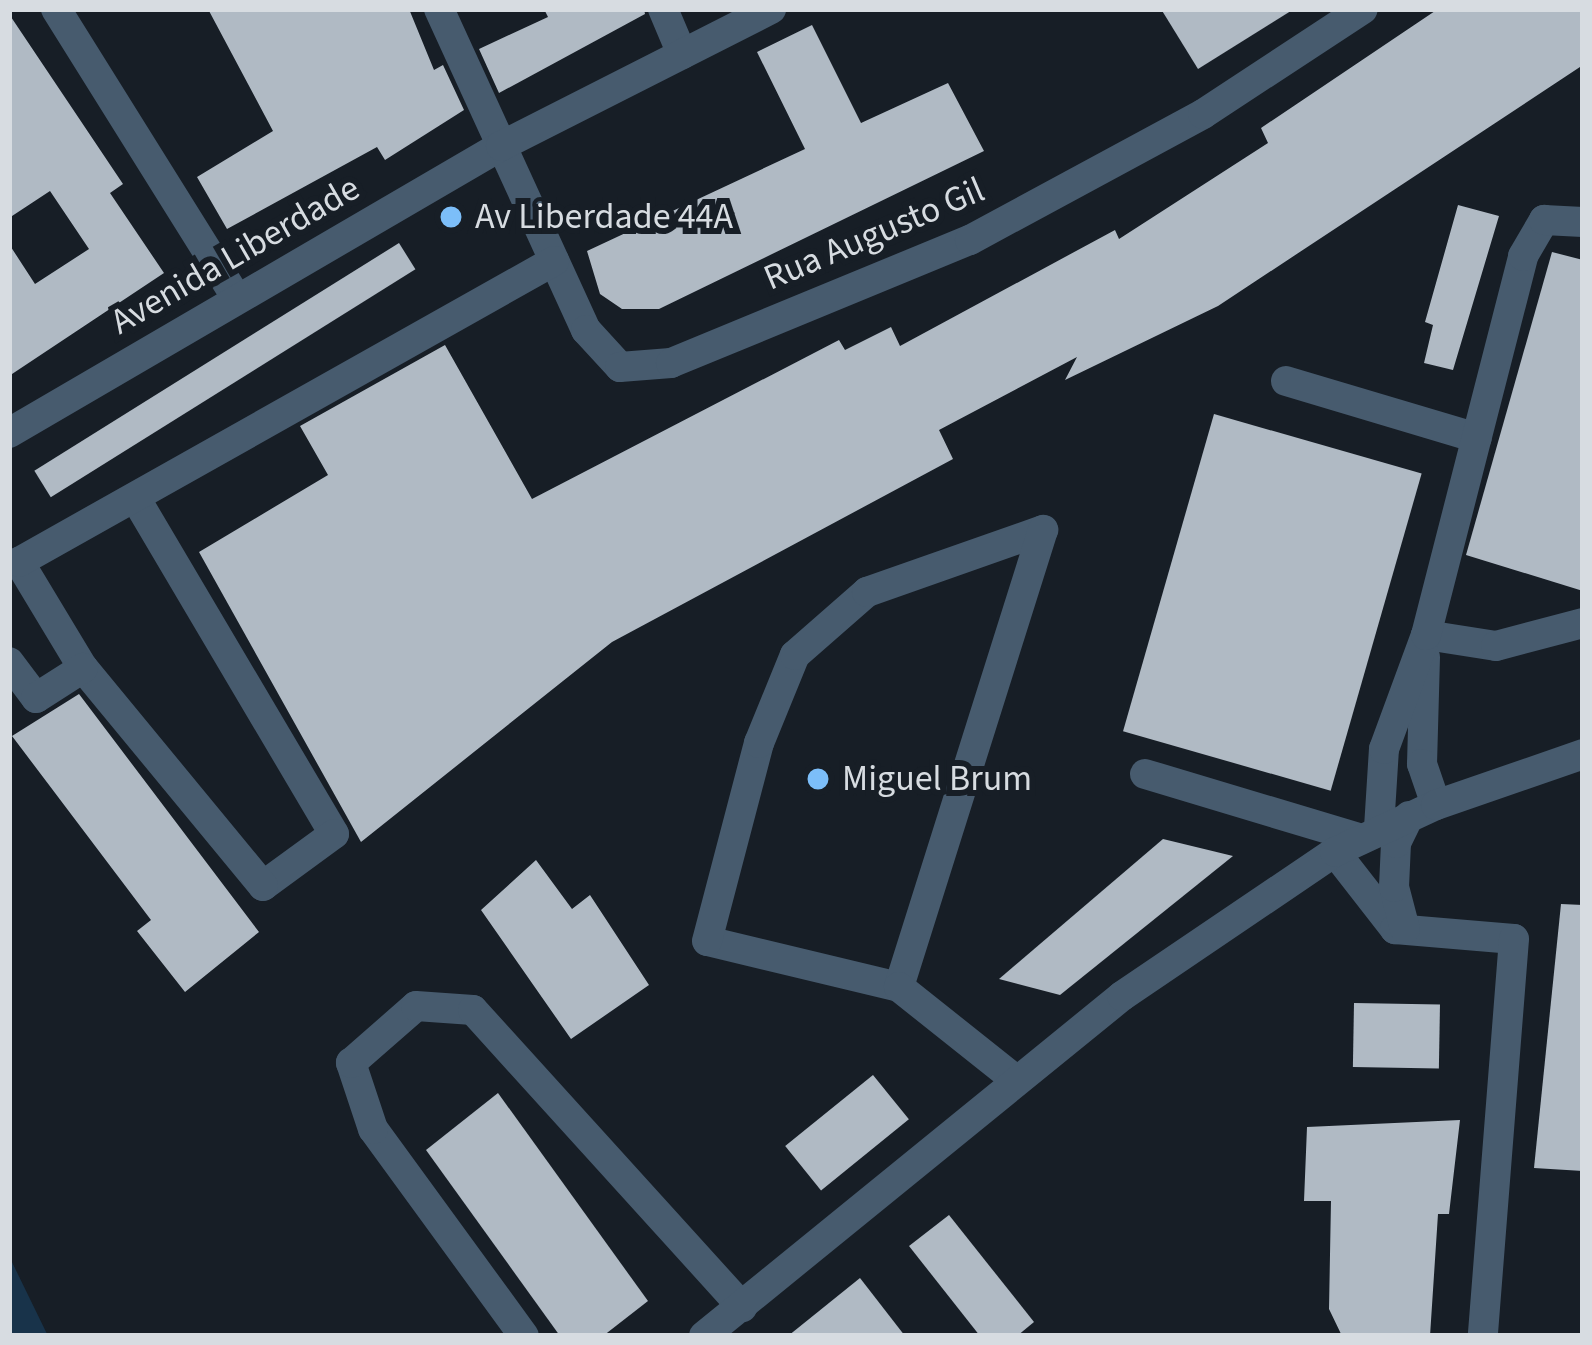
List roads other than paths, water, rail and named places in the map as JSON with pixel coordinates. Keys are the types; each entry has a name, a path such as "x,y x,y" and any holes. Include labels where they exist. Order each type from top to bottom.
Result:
{"street":[{"path":"56,9 236,297"},
{"name":"Rua Augusto Gil","path":"439,9 586,330 620,367 670,363 970,240 1203,114 1363,9"},
{"path":"663,9 682,54"},
{"name":"Avenida Liberdade","path":"9,434 501,146 771,9"},
{"path":"1483,1336 1514,939 1406,929 1364,899 1358,839 1384,749 1426,635 1523,256 1544,220 1583,222"},
{"path":"136,500 334,834 263,886 83,668 14,554 136,500 554,261"},
{"path":"1286,381 1477,438"},
{"path":"898,987 1042,530 867,592 795,655 759,742 706,941 898,987 1016,1080"},
{"path":"1426,635 1496,646 1583,623"},
{"path":"1406,929 1394,886 1396,843 1422,811 1426,635"},
{"path":"9,662 36,698 83,668"},
{"path":"704,1336 1122,996 1358,839 1580,752"},
{"path":"1145,773 1358,839"},
{"path":"524,1336 373,1129 351,1064 416,1006 473,1010 742,1307"}],"place":[{"name":"Av Liberdade 44A","path":"451,217"},
{"name":"Miguel Brum","path":"818,779"}]}
